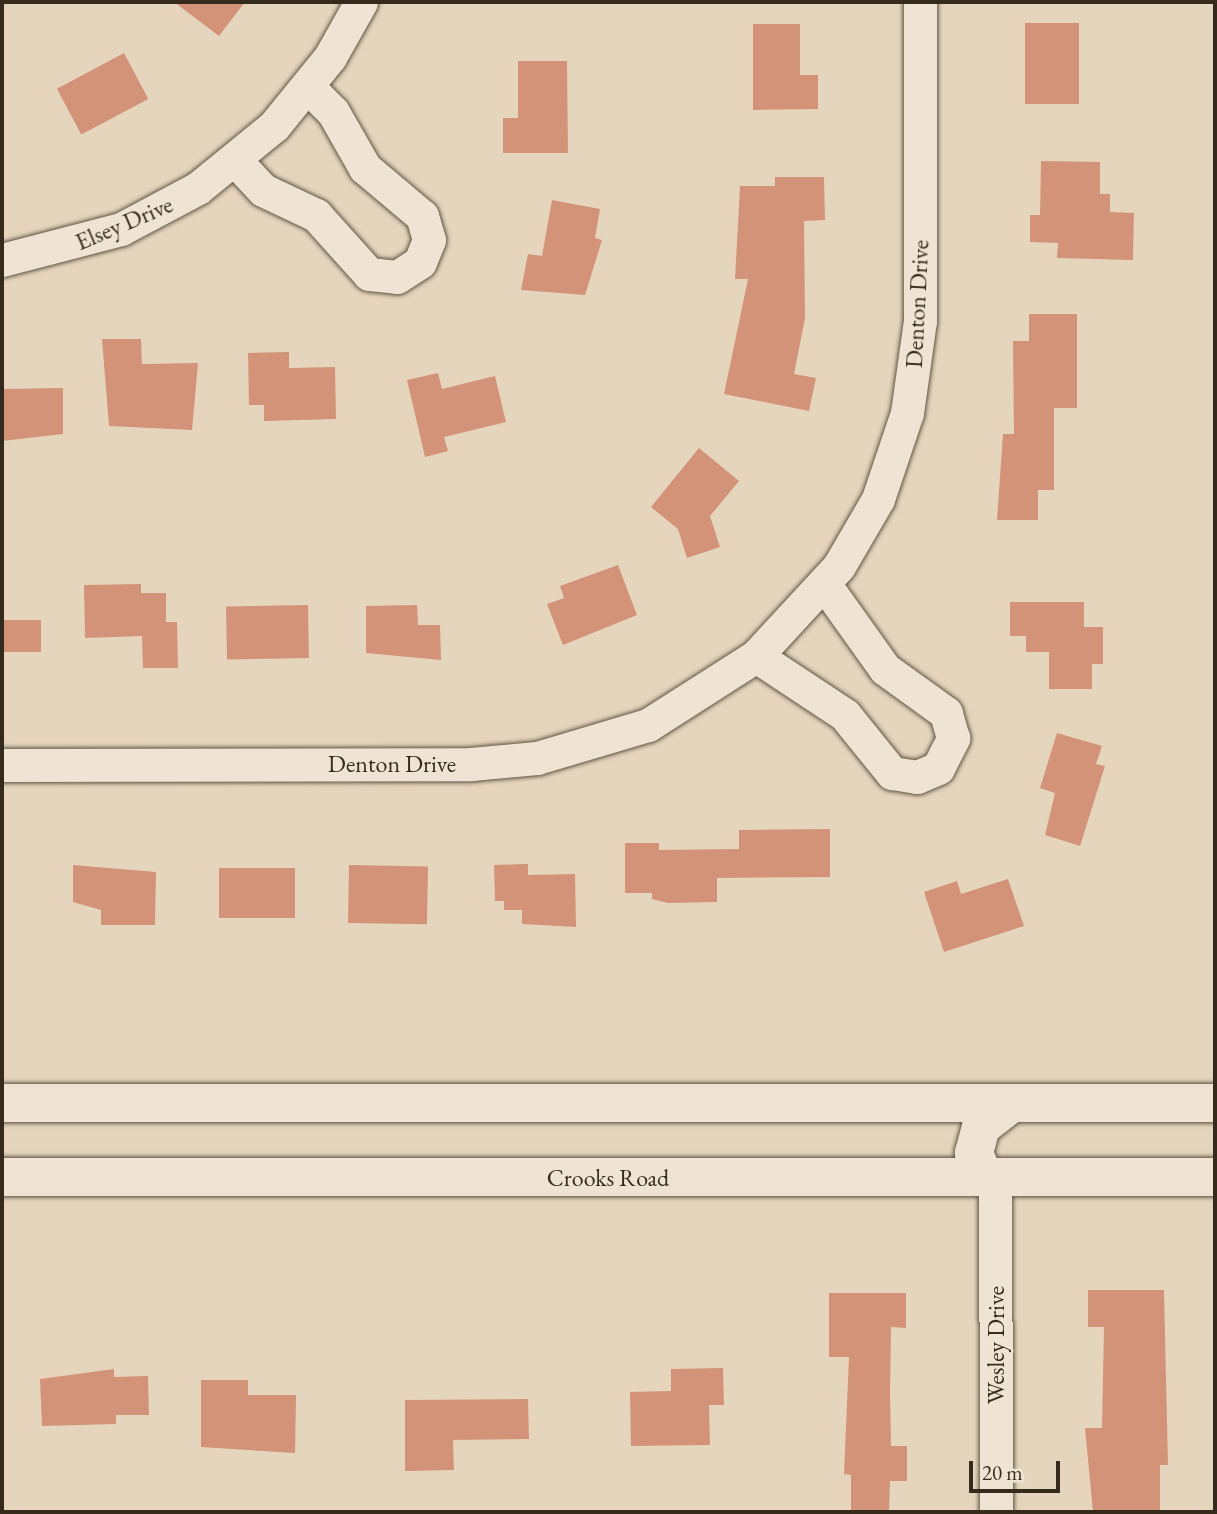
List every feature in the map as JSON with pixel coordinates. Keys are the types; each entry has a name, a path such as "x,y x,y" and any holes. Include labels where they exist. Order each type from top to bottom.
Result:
{"main road":[{"path":"2,1103 1215,1103"},
{"path":"990,1177 974,1153 981,1127 1012,1103"},
{"name":"Crooks Road","path":"2,1177 1215,1177"}],"street":[{"name":"Elsey Drive","path":"2,260 121,229 159,213 235,160 308,87 361,2"},
{"name":"Denton Drive","path":"2,765 471,764 537,758 648,725 756,656 825,585 878,499 916,368 920,2"},
{"path":"235,160 263,190 316,215 369,274 397,277 420,262 429,240 422,216 373,177 333,112 308,87"},
{"path":"756,656 768,670 845,715 892,773 917,777 938,768 953,738 946,713 885,669 825,585"},
{"name":"Wesley Drive","path":"990,1177 996,1512"}],"building":[{"path":"174,2 245,2 219,36"},
{"path":"1025,23 1079,23 1079,104 1025,104"},
{"path":"753,24 800,24 800,75 818,75 818,109 753,110"},
{"path":"124,53 148,99 81,135 57,89"},
{"path":"518,61 567,61 568,153 503,153 503,118 518,118"},
{"path":"1041,161 1100,162 1100,194 1110,194 1110,212 1134,213 1133,260 1057,258 1058,243 1030,242 1030,215 1040,215"},
{"path":"775,177 824,177 825,220 804,221 805,318 794,374 816,378 809,411 724,394 748,279 735,279 740,186 775,186"},
{"path":"552,200 600,209 595,238 602,240 585,295 521,290 528,254 542,256"},
{"path":"1029,314 1077,314 1077,408 1054,408 1054,490 1038,490 1038,520 997,520 1003,434 1014,434 1013,341 1029,341"},
{"path":"102,339 141,339 142,364 198,363 192,430 109,426"},
{"path":"289,352 289,368 335,367 336,419 264,421 264,405 249,405 248,353"},
{"path":"438,373 442,389 495,376 506,422 444,437 448,451 425,457 407,380"},
{"path":"63,388 63,434 2,441 2,389"},
{"path":"699,448 739,481 710,516 720,547 687,558 678,529 651,507"},
{"path":"618,565 637,615 563,645 547,604 564,598 560,586"},
{"path":"141,584 141,593 166,593 166,622 177,622 178,668 143,668 142,636 85,638 84,585"},
{"path":"1010,602 1084,602 1084,627 1103,627 1103,664 1092,664 1092,689 1049,689 1049,652 1026,652 1026,636 1010,636"},
{"path":"308,605 309,658 227,659 226,606"},
{"path":"417,605 418,625 440,625 441,660 366,653 366,606"},
{"path":"2,620 41,620 41,652 2,652"},
{"path":"1057,733 1102,746 1096,764 1105,766 1080,846 1045,835 1055,793 1040,788"},
{"path":"830,829 830,877 717,878 717,902 668,903 652,899 652,893 625,893 625,843 659,843 659,850 739,849 739,830"},
{"path":"528,864 528,875 575,874 576,927 522,924 522,910 504,910 504,901 495,901 494,865"},
{"path":"73,865 156,872 155,925 101,925 101,910 73,902"},
{"path":"349,865 428,866 427,924 348,923"},
{"path":"219,868 295,868 295,918 219,918"},
{"path":"1008,879 1024,926 944,952 924,892 957,881 961,894"},
{"path":"1088,1290 1164,1290 1168,1465 1160,1465 1160,1512 1093,1512 1085,1428 1102,1428 1104,1327 1088,1327"},
{"path":"829,1293 906,1293 906,1328 891,1327 890,1393 891,1446 907,1446 907,1481 890,1481 889,1512 851,1512 851,1475 844,1474 849,1357 829,1357"},
{"path":"723,1368 724,1405 709,1405 710,1445 631,1446 630,1392 671,1391 671,1369"},
{"path":"114,1369 114,1377 148,1376 149,1415 116,1415 116,1424 42,1426 40,1379"},
{"path":"201,1380 248,1380 248,1395 296,1395 295,1453 201,1447"},
{"path":"528,1399 529,1439 453,1440 454,1470 405,1471 405,1400"}]}
